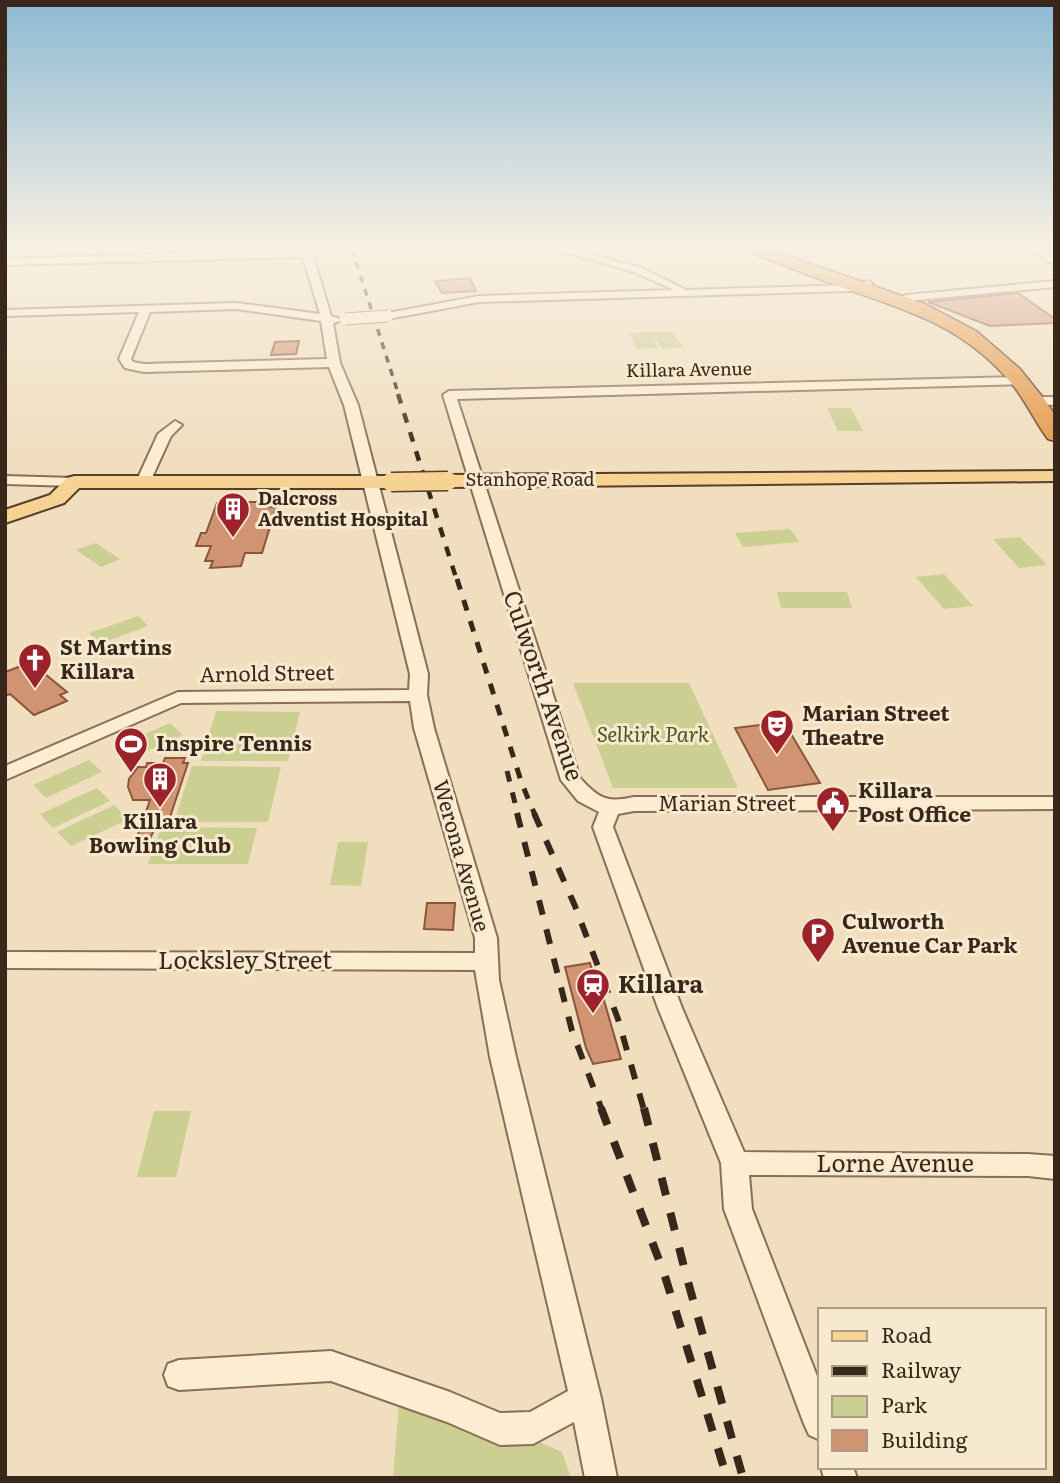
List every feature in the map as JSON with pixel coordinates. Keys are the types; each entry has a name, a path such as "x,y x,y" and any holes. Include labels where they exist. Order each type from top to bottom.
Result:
{"highway":[{"path":"939,318 979,342 1019,381 1049,401"},
{"path":"959,318 997,342 1049,401 1055,435"}],"main road":[{"name":"Stanhope Road","path":"74,482 1055,476"},
{"path":"5,517 57,499 74,482"}],"street":[{"path":"142,318 125,359 129,365 144,368 334,363"},
{"path":"323,318 359,318"},
{"name":"Werona Avenue","path":"336,320 334,363 380,482 419,674 418,695 424,728 486,938 485,962 502,1057 585,1398 601,1478"},
{"name":"Killara Avenue","path":"475,480 449,395 1019,381"},
{"path":"143,482 165,434 175,425"},
{"name":"Stanhope Road","path":"5,480 74,482"},
{"name":"Culworth Avenue","path":"475,480 571,780 585,796 610,809"},
{"name":"Arnold Street","path":"5,774 178,698 418,695"},
{"name":"Marian Street","path":"610,809 634,804 1055,803"},
{"path":"610,809 603,827 670,1008 735,1164 737,1209 818,1419"},
{"name":"Locksley Street","path":"5,960 485,962"},
{"name":"Lorne Avenue","path":"735,1164 1028,1165 1055,1168"},
{"path":"179,1375 331,1366 500,1429 533,1428 585,1398"}],"green space":[{"path":"672,332 683,347 662,349 652,335 658,348 637,349 629,333"},
{"path":"827,408 851,408 863,431 838,431"},
{"path":"790,529 800,542 743,547 735,533"},
{"path":"1020,537 1047,565 1019,568 993,539"},
{"path":"96,543 120,559 101,567 76,550"},
{"path":"944,574 973,606 944,609 916,577"},
{"path":"777,592 847,592 852,608 781,608"},
{"path":"138,616 148,626 99,644 89,633"},
{"name":"Selkirk Park","path":"573,683 689,683 738,788 613,788"},
{"path":"216,711 300,712 288,761 201,761"},
{"path":"170,723 183,735 131,758 118,746"},
{"path":"89,760 102,772 46,798 33,785"},
{"path":"192,766 281,767 268,822 174,822"},
{"path":"97,788 110,801 53,828 40,814"},
{"path":"114,805 129,819 71,846 57,832"},
{"path":"161,827 257,828 248,864 148,864"},
{"path":"338,842 368,842 361,886 330,885"},
{"path":"154,1111 191,1111 176,1177 137,1177"},
{"path":"399,1403 537,1441 562,1452 571,1478 393,1478"}],"building":[{"path":"970,318 1055,319 1055,323 990,326"},
{"path":"299,341 296,354 271,355 275,342"},
{"name":"Dalcross Adventist Hospital","path":"265,502 263,507 276,507 262,553 245,553 241,566 210,568 213,561 205,561 211,546 196,546 201,533 206,533 217,503"},
{"name":"St Martins Killara","path":"24,665 33,673 40,670 67,692 60,695 67,701 34,715 10,694 5,696 5,672"},
{"name":"Marian Street Theatre","path":"784,722 820,783 768,790 735,728"},
{"name":"Killara Bowling Club","path":"165,758 185,758 183,763 188,763 170,817 160,817 148,843 135,843 150,800 133,800 128,787 129,779 138,767 146,767 147,763 163,763"},
{"path":"427,903 455,903 453,930 424,929"},
{"name":"Killara","path":"590,963 596,983 599,983 621,1059 593,1064 586,1048 565,967"}],"railway":[{"path":"374,318 399,396"},
{"path":"398,394 457,581"},
{"path":"457,579 522,784 535,815"},
{"path":"507,771 518,815"},
{"path":"517,813 572,1031 602,1110"},
{"path":"534,813 575,906 618,1019 644,1110"},
{"path":"601,1108 664,1273 727,1478"},
{"path":"644,1108 685,1271 743,1478"}],"place":[{"name":"Dalcross Adventist Hospital","path":"233,539"},
{"name":"St Martins Killara","path":"35,690"},
{"name":"Marian Street Theatre","path":"777,756"},
{"name":"Inspire Tennis","path":"131,774"},
{"name":"Killara Bowling Club","path":"160,809"},
{"name":"Killara Post Office","path":"833,833"},
{"name":"Culworth Avenue Car Park","path":"818,964"},
{"name":"Killara","path":"593,1015"}]}
